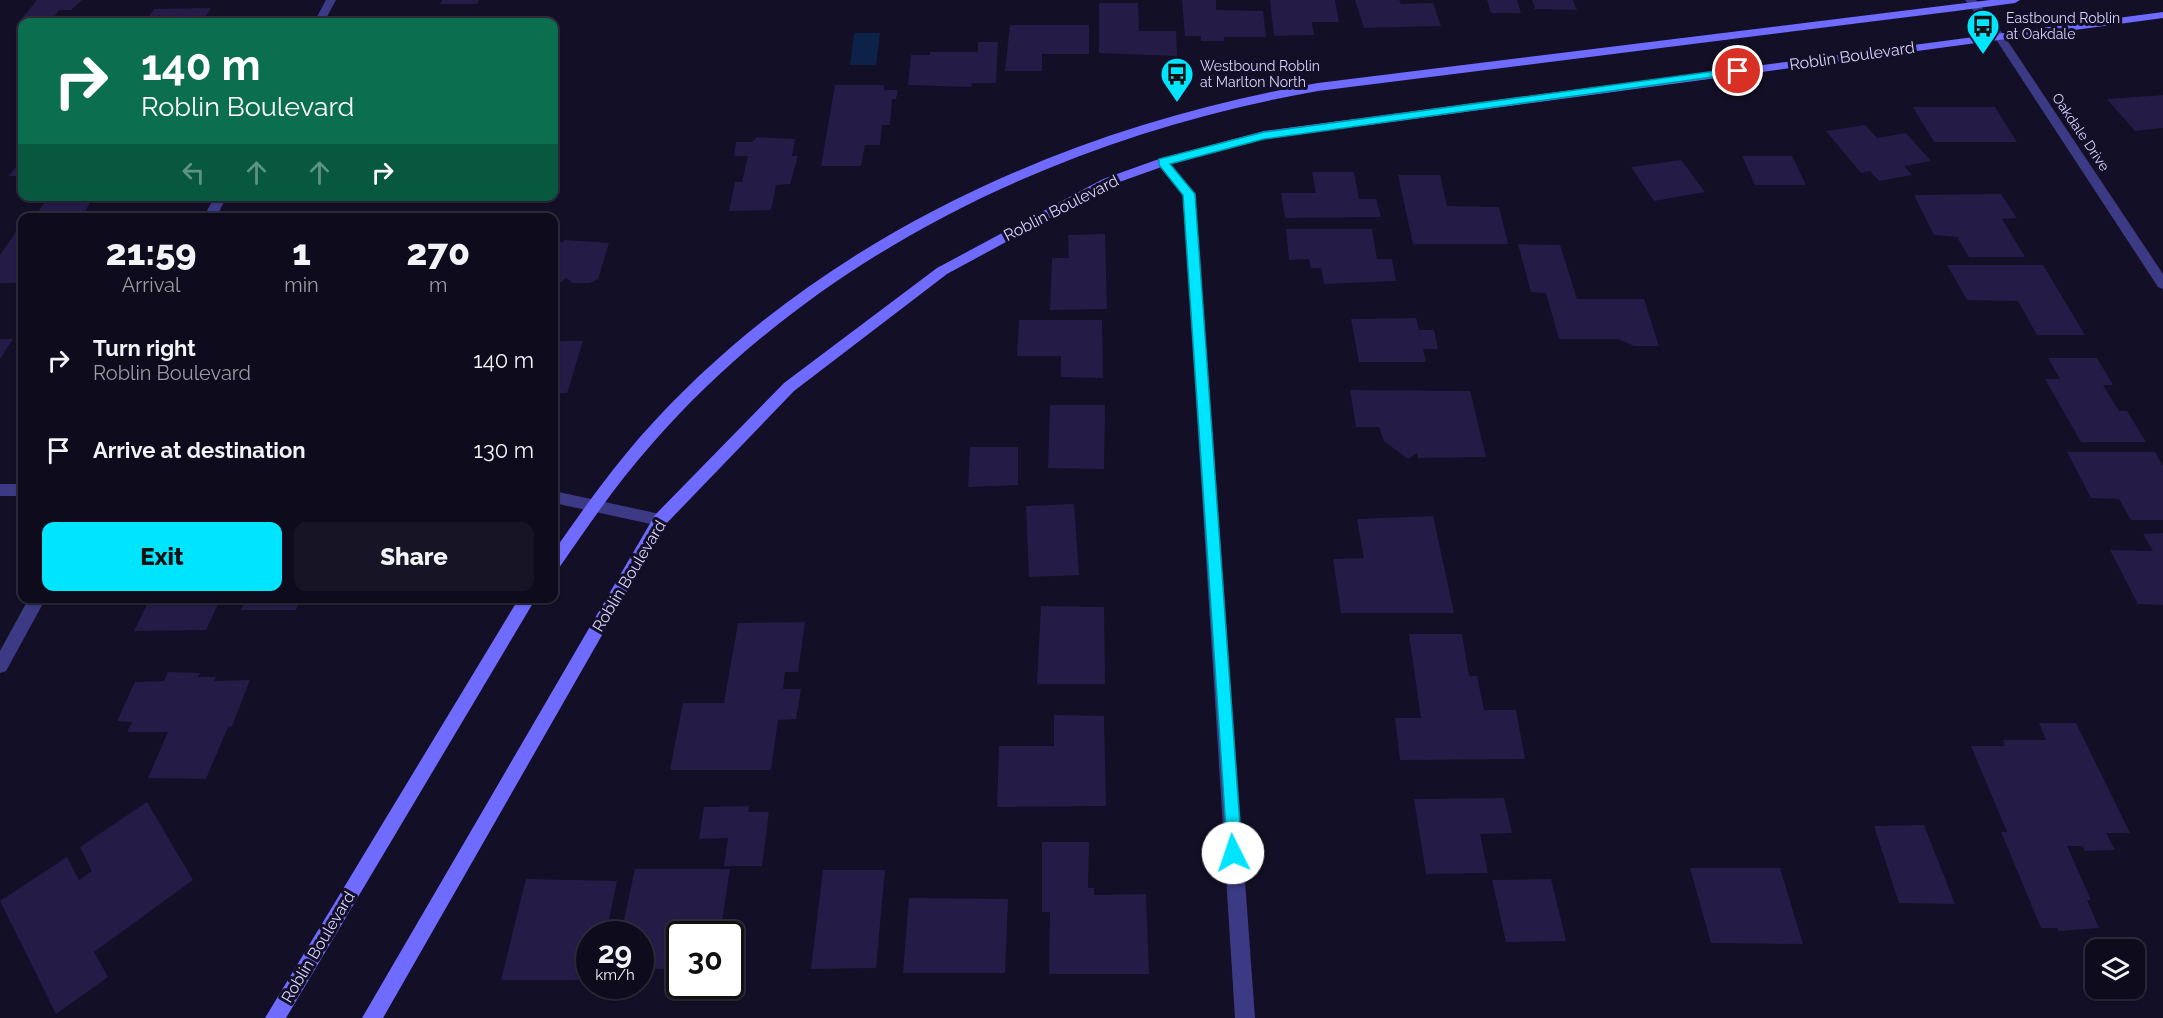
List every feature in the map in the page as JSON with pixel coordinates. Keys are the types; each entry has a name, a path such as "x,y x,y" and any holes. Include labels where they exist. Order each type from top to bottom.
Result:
{"main road":[{"name":"Roblin Boulevard","path":"558,557 595,505 646,440 691,394 773,322 827,281 900,236 968,199 1042,164 1114,136 1189,115 1307,89 1972,3 2015,0"},
{"name":"Roblin Boulevard","path":"372,1018 660,520 789,387 942,271 1107,182 1163,162 1264,135 2163,15"},
{"name":"Roblin Boulevard","path":"275,1018 525,603"}],"street":[{"path":"321,18 331,0"},
{"name":"Oakdale Drive","path":"1972,3 1999,36 2163,284"},
{"path":"1163,162 1189,194 1245,1018"},
{"path":"0,490 18,490"},
{"path":"558,498 660,520"},
{"path":"0,666 35,603"}],"water":[{"path":"854,33 880,33 876,65 850,65"}],"building":[{"path":"37,0 82,0 71,10 59,10 53,18 23,18"},
{"path":"442,0 479,0 477,4 440,4"},
{"path":"1182,0 1216,0 1216,10 1263,11 1266,37 1224,37 1224,41 1201,41 1201,36 1185,36"},
{"path":"1270,0 1335,0 1339,22 1312,22 1314,35 1274,36"},
{"path":"1355,0 1399,0 1401,4 1433,3 1441,26 1364,28"},
{"path":"1487,0 1517,0 1521,13 1491,13"},
{"path":"1532,0 1573,0 1577,10 1535,9"},
{"path":"1099,3 1138,3 1139,31 1176,31 1177,56 1099,53"},
{"path":"211,8 205,18 148,18 154,9"},
{"path":"1010,25 1089,25 1089,54 1042,54 1042,71 1005,71"},
{"path":"978,42 998,42 996,83 972,83 971,87 908,85 911,55 930,55 930,52 978,52"},
{"path":"835,85 884,85 884,90 898,90 896,99 892,99 890,125 882,125 880,145 865,145 861,166 821,166"},
{"path":"2163,95 2163,128 2135,131 2107,99"},
{"path":"1913,107 1995,107 2017,142 1934,142"},
{"path":"1865,125 1877,138 1906,133 1931,161 1904,166 1912,175 1879,181 1870,171 1861,173 1826,131"},
{"path":"757,137 795,139 792,156 798,156 790,184 776,185 771,210 729,211 735,182 742,182 748,156 734,156 736,142 752,142"},
{"path":"1742,156 1792,156 1806,185 1755,185"},
{"path":"1681,160 1705,192 1654,201 1631,167"},
{"path":"18,164 18,176 9,176"},
{"path":"1312,172 1354,172 1359,199 1376,199 1381,217 1285,218 1281,193 1316,193"},
{"path":"1398,175 1440,175 1447,206 1499,207 1508,244 1413,244"},
{"path":"2001,194 2017,218 2002,219 2025,257 1969,257 1957,237 1934,235 1914,195"},
{"path":"46,201 91,201 84,213 37,213"},
{"path":"18,229 18,283 0,283 0,255"},
{"path":"1286,229 1372,229 1377,259 1392,259 1396,281 1324,284 1321,268 1311,268 1309,259 1289,260"},
{"path":"1105,234 1107,309 1050,310 1052,258 1069,258 1068,235"},
{"path":"564,240 609,243 598,279 590,283 573,283 566,278 558,284 558,242 564,242"},
{"path":"1518,244 1560,245 1577,299 1644,299 1659,346 1634,346 1618,339 1559,339 1546,293 1531,292"},
{"path":"1947,265 2043,265 2085,335 2037,335 2018,301 1967,300"},
{"path":"1416,318 1419,330 1434,330 1438,349 1423,349 1426,362 1359,362 1351,319"},
{"path":"1019,320 1102,320 1103,378 1061,377 1061,356 1017,356"},
{"path":"0,339 13,339 0,359"},
{"path":"558,341 583,341 567,393 558,393"},
{"path":"2048,358 2097,358 2113,385 2103,385 2119,411 2127,411 2146,442 2081,442 2045,379 2060,379"},
{"path":"1350,390 1470,391 1486,457 1418,458 1417,453 1408,459 1384,441 1379,427 1356,427"},
{"path":"1050,405 1105,405 1104,469 1048,468"},
{"path":"970,447 1018,447 1018,485 968,487"},
{"path":"2067,452 2155,452 2163,466 2163,520 2131,520 2119,499 2091,498"},
{"path":"1074,504 1079,575 1029,577 1026,506"},
{"path":"1433,516 1454,613 1341,613 1333,559 1364,558 1357,519"},
{"path":"2163,533 2163,605 2138,604 2110,550 2153,551 2143,534"},
{"path":"148,603 219,603 206,630 134,631"},
{"path":"244,603 298,603 296,610 241,610"},
{"path":"1041,606 1104,607 1105,684 1037,684"},
{"path":"805,622 798,672 785,672 783,689 801,689 796,719 778,720 771,770 670,770 683,703 724,703 738,623"},
{"path":"1409,634 1462,634 1469,676 1477,676 1484,710 1516,710 1525,759 1400,760 1395,718 1421,718"},
{"path":"168,672 200,673 198,677 216,677 214,681 250,680 232,726 228,727 206,779 148,778 168,732 127,732 132,722 117,721 135,682 164,681"},
{"path":"1054,715 1104,716 1106,806 997,807 999,746 1054,746"},
{"path":"2039,723 2076,723 2130,833 2106,833 2115,850 2085,851 2082,846 2067,846 2091,900 2087,900 2099,928 2059,931 2057,928 2041,928 2001,832 2007,832 1971,746 2005,746 2003,740 2046,740"},
{"path":"1504,798 1512,833 1480,834 1488,873 1426,874 1414,799"},
{"path":"147,802 193,880 94,952 108,977 56,1014 0,901 67,857 79,880 92,871 80,847"},
{"path":"749,806 748,812 769,812 762,866 724,866 728,838 699,839 704,807"},
{"path":"1924,825 1955,904 1899,903 1874,826"},
{"path":"1042,842 1089,842 1088,888 1094,888 1094,895 1146,894 1149,974 1049,974 1050,912 1042,912"},
{"path":"1690,868 1780,868 1803,944 1711,943"},
{"path":"635,869 730,869 722,921 666,921 666,969 654,969 654,921 624,921"},
{"path":"823,870 885,870 876,968 811,969"},
{"path":"526,879 617,881 609,921 576,921 576,980 501,980"},
{"path":"1551,879 1566,941 1506,942 1492,880"},
{"path":"909,898 1008,899 1005,973 903,973"}],"place":[{"name":"Eastbound Roblin at Oakdale","path":"1983,55"},
{"name":"Westbound Roblin at Marlton North","path":"1177,103"}],"route":[{"path":"1233,853 1189,194 1163,162 1264,135 1738,71"}]}
